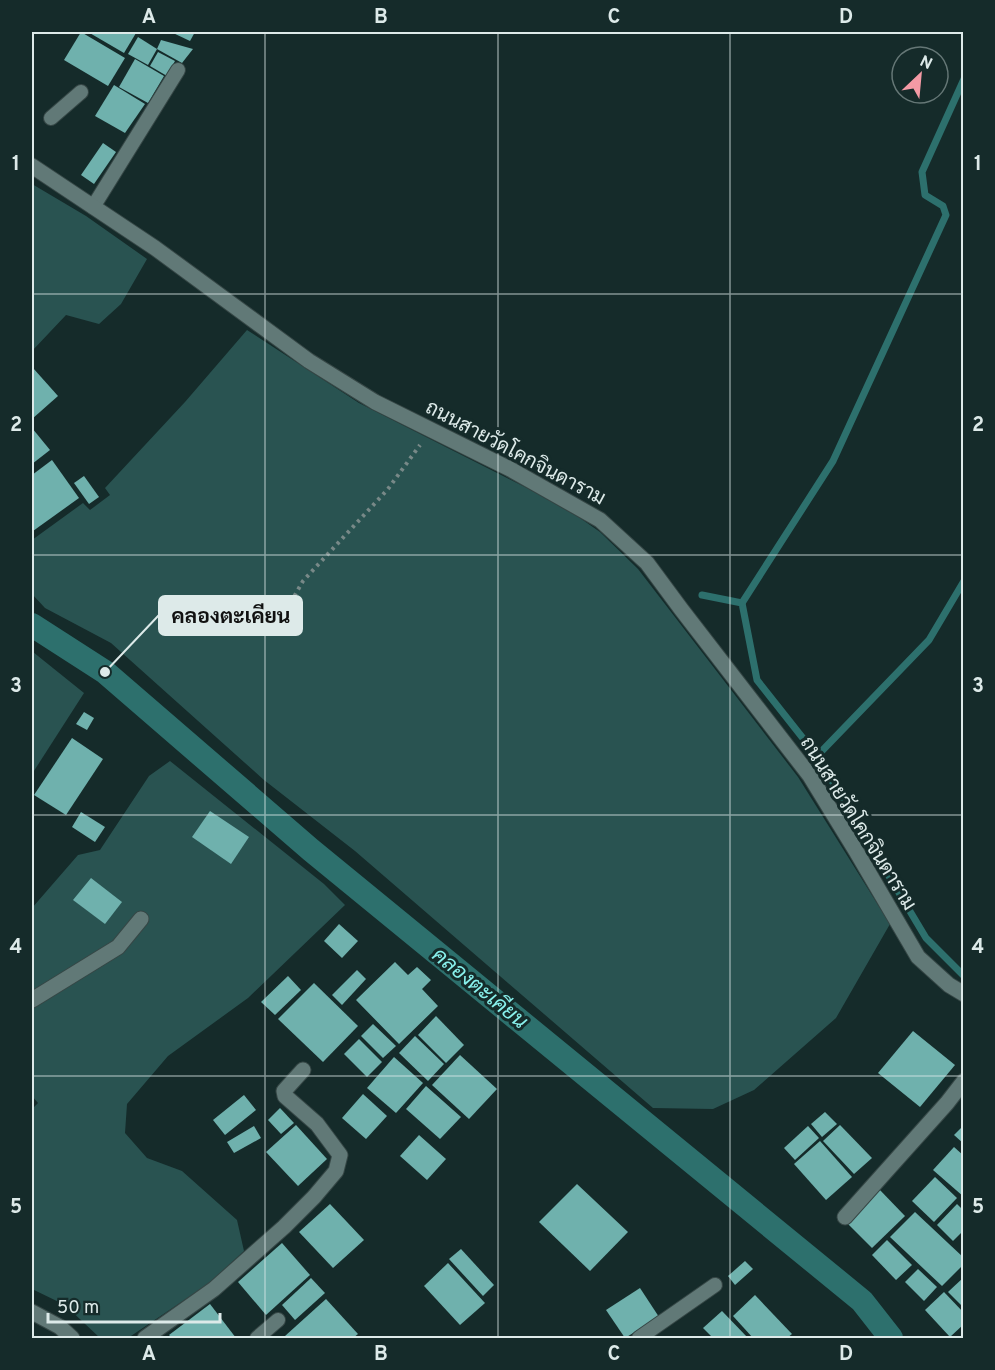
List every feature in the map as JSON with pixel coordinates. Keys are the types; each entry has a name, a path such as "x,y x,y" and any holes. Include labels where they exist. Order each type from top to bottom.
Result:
{"street":[{"name":"ถนนสายวัดโคกจินดาราม","path":"32,166 155,248 309,361 375,402 510,469 600,520 647,563 810,776 918,957 949,985 963,994"},
{"path":"32,1000 118,947 141,919"},
{"path":"145,1338 214,1289 284,1227 336,1171 340,1155 317,1124 285,1096 284,1091 303,1070"},
{"path":"845,1217 947,1103 963,1081"},
{"path":"32,1312 60,1327 72,1338"}],"lane":[{"path":"93,207 178,70"},
{"path":"51,118 81,92"},
{"path":"639,1338 714,1285"},
{"path":"257,1338 278,1320"}],"path":[{"path":"287,609 303,580 388,489 432,430"}],"shaded area":[{"path":"32,184 86,216 147,259 121,304 99,324 66,315 32,351"},
{"path":"247,330 359,403 527,488 600,532 638,569 798,777 890,924 836,1018 754,1090 713,1109 653,1108 355,851 264,780 111,643 45,608 32,594 32,540 83,503 90,510 110,495 105,488 185,402"},
{"path":"32,653 84,693 32,774"},
{"path":"170,761 324,884 345,905 248,998 168,1056 127,1104 125,1133 147,1158 182,1171 237,1220 244,1251 208,1284 128,1338 100,1338 65,1305 32,1289 32,1109 38,1103 32,1096 32,908 78,855 100,850 149,776"}],"building":[{"path":"81,32 125,58 108,86 64,60"},
{"path":"88,32 134,32 136,33 124,53"},
{"path":"171,32 195,32 190,41"},
{"path":"138,37 157,49 148,65 128,54"},
{"path":"161,40 193,49 182,63 157,49"},
{"path":"158,52 175,61 167,76 150,66"},
{"path":"135,59 164,76 148,103 119,87"},
{"path":"114,85 145,104 125,133 95,116"},
{"path":"103,143 116,152 94,184 81,175"},
{"path":"32,369 58,396 32,419"},
{"path":"32,428 50,450 32,464"},
{"path":"52,460 79,498 33,531 32,475"},
{"path":"84,476 99,497 89,504 74,483"},
{"path":"84,712 94,718 87,730 76,724"},
{"path":"72,738 103,759 66,815 34,795"},
{"path":"210,811 249,837 231,864 192,837"},
{"path":"81,812 105,827 95,842 72,827"},
{"path":"91,878 122,902 105,924 73,900"},
{"path":"339,924 358,941 342,958 324,941"},
{"path":"395,962 408,975 417,967 431,980 422,989 438,1006 399,1044 356,1000"},
{"path":"357,970 366,979 342,1005 332,995"},
{"path":"288,976 301,990 275,1015 261,1002"},
{"path":"314,983 358,1026 323,1062 278,1019"},
{"path":"436,1016 464,1045 446,1063 418,1035"},
{"path":"373,1024 396,1046 383,1058 361,1036"},
{"path":"913,1031 955,1065 920,1107 878,1073"},
{"path":"415,1036 444,1064 428,1081 399,1053"},
{"path":"359,1039 382,1062 367,1077 344,1054"},
{"path":"460,1055 497,1089 469,1119 432,1085"},
{"path":"394,1057 423,1083 396,1113 367,1088"},
{"path":"426,1086 461,1117 440,1139 406,1109"},
{"path":"363,1094 387,1116 366,1139 342,1118"},
{"path":"244,1095 256,1110 225,1135 213,1120"},
{"path":"280,1108 294,1123 281,1134 268,1120"},
{"path":"825,1112 837,1124 822,1137 811,1124"},
{"path":"296,1125 327,1159 298,1186 266,1152"},
{"path":"840,1125 872,1158 854,1174 823,1141"},
{"path":"964,1125 964,1144 954,1135"},
{"path":"254,1126 261,1138 234,1153 227,1142"},
{"path":"808,1126 819,1138 795,1160 784,1148"},
{"path":"419,1135 446,1159 427,1180 400,1156"},
{"path":"820,1141 852,1177 826,1200 794,1164"},
{"path":"954,1147 964,1156 964,1197 933,1170"},
{"path":"935,1177 957,1198 934,1222 912,1201"},
{"path":"577,1184 628,1232 590,1271 539,1222"},
{"path":"878,1188 905,1216 872,1248 845,1221"},
{"path":"330,1204 364,1240 333,1268 299,1232"},
{"path":"957,1204 964,1211 964,1230 953,1241 937,1225"},
{"path":"915,1212 964,1258 964,1264 942,1286 890,1237"},
{"path":"887,1240 912,1265 896,1280 872,1255"},
{"path":"282,1243 310,1275 266,1315 238,1282"},
{"path":"461,1249 494,1285 483,1296 449,1259"},
{"path":"745,1261 753,1269 735,1285 728,1276"},
{"path":"448,1263 485,1303 460,1325 424,1286"},
{"path":"918,1269 937,1287 924,1301 905,1282"},
{"path":"964,1277 964,1308 948,1292"},
{"path":"311,1278 325,1293 295,1320 282,1305"},
{"path":"640,1288 659,1317 625,1338 606,1310"},
{"path":"944,1292 964,1313 964,1324 950,1337 925,1310"},
{"path":"755,1295 792,1334 787,1338 753,1338 733,1316"},
{"path":"326,1299 358,1334 353,1338 288,1338 285,1336"},
{"path":"210,1304 236,1338 172,1338 169,1335"},
{"path":"722,1311 748,1338 713,1338 703,1328"}],"waterway":[{"path":"742,603 833,461 946,215 943,206 925,195 922,172 964,79"},
{"path":"817,756 929,640 964,581"},
{"path":"702,595 742,603 757,680 817,756 926,938 964,976"},
{"name":"คลองตะเคียน","path":"32,625 105,672 311,850 862,1301 891,1338"}],"place":[{"name":"คลองตะเคียน","path":"105,672"}]}
